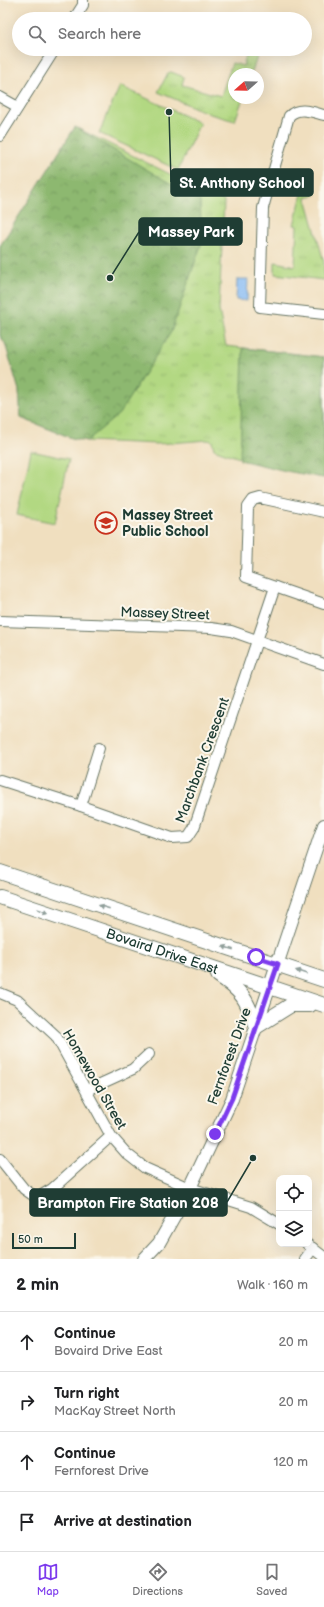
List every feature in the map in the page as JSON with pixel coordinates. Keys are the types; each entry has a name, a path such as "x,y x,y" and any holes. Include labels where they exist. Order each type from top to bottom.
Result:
{"main road":[{"name":"Bovaird Drive East","path":"0,872 324,980"},
{"name":"Bovaird Drive East","path":"0,896 323,1005"},
{"path":"207,966 234,985 242,994 250,1009 256,1027 291,1005 323,1005"}],"street":[{"path":"78,12 83,4 83,0"},
{"path":"0,136 51,56"},
{"path":"0,97 18,107"},
{"path":"324,115 302,110 293,112 289,116 263,208 260,307 324,314"},
{"path":"324,512 260,498 253,500 248,508 246,577 324,604"},
{"path":"258,641 275,587"},
{"name":"Massey Street","path":"0,621 211,628 231,631 324,664"},
{"name":"Marchbank Crescent","path":"0,780 81,806 172,838 188,837 194,828 258,641"},
{"path":"81,806 99,748"},
{"name":"Fernforest Drive","path":"144,1259 159,1244 190,1188 232,1098 324,825"},
{"name":"Homewood Street","path":"0,993 17,1000 56,1036 111,1136 127,1154 145,1168 190,1188 252,1207 276,1222"},
{"path":"87,1090 133,1068 149,1054"},
{"path":"0,1159 24,1189 37,1198 52,1189 111,1136"},
{"path":"305,1259 310,1247"},
{"path":"311,1247 324,1257"}],"green space":[{"path":"246,56 257,56 253,68 230,68 232,63 243,66"},
{"path":"171,72 184,77 182,85 221,96 228,75 228,104 241,104 235,121 210,114 158,92 168,73"},
{"path":"120,86 200,123 178,170 99,133"},
{"path":"75,127 224,201 219,310 226,346 324,357 324,478 241,458 214,449 212,441 207,440 158,444 87,441 72,438 21,418 19,390 5,343 0,336 0,246"},
{"path":"75,127 200,201 202,242 171,332 119,414 87,441 72,438 21,418 19,390 5,343 0,336 0,246"},
{"path":"304,186 313,190 317,194 306,198 324,262 324,280 275,274 275,262 295,266 297,226 294,225"},
{"path":"243,348 324,357 324,478 240,460"},
{"path":"31,451 69,459 55,523 17,515"}],"water":[{"path":"237,279 248,279 247,301 236,300"}],"place":[{"name":"St. Anthony School","path":"169,112"},
{"name":"Massey Park","path":"110,278"},
{"name":"Massey Street Public School","path":"106,523"},
{"name":"Brampton Fire Station 208","path":"253,1158"}],"route":[{"path":"215,1134 232,1098 278,964 256,957"}]}
